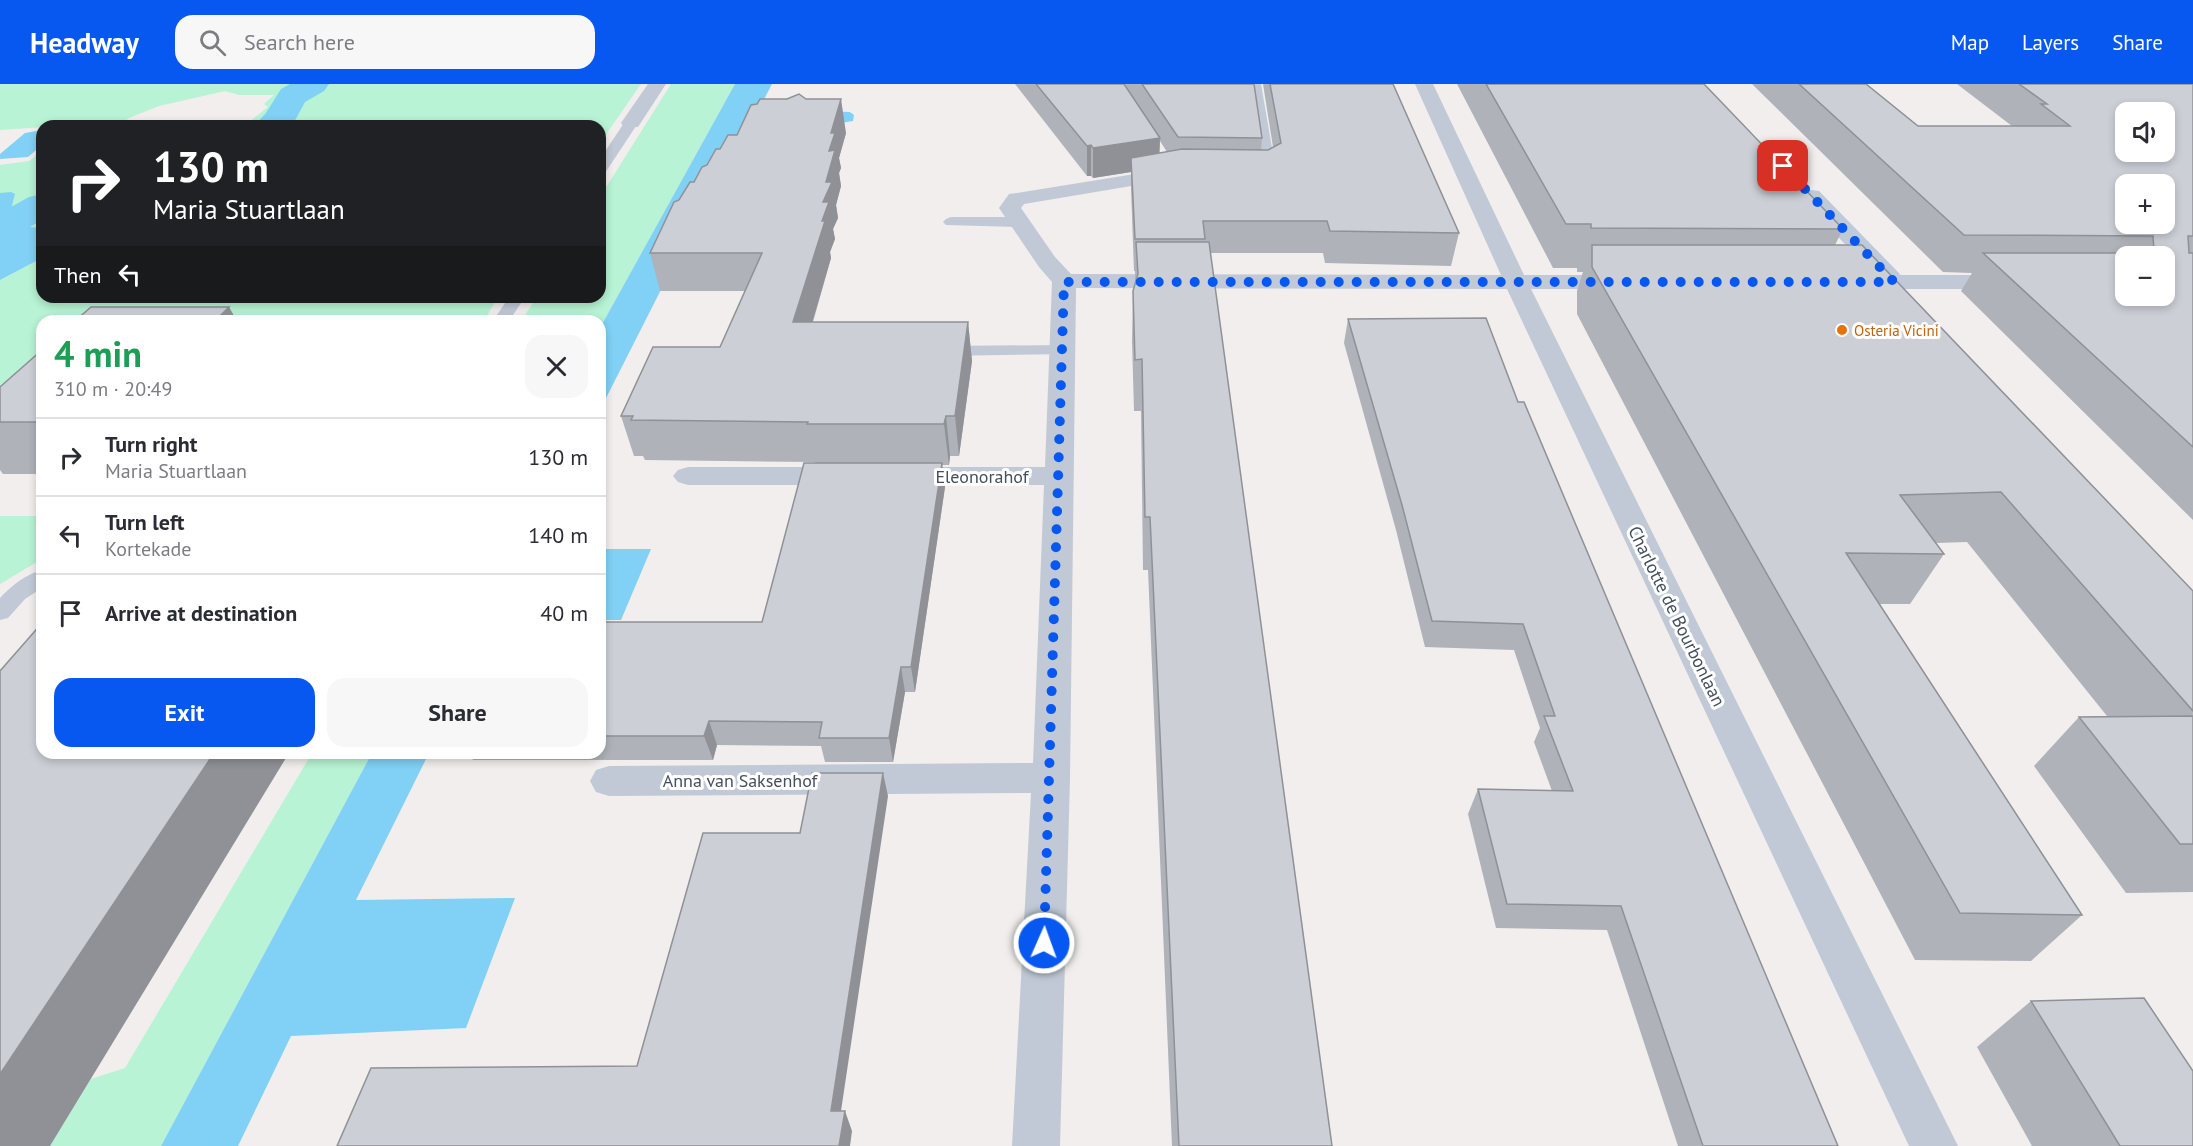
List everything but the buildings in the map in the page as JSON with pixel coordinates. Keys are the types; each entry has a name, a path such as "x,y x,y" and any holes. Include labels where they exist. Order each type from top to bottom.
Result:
{"street":[{"path":"631,123 657,84"},
{"name":"Charlotte de Bourbonlaan","path":"1424,84 1516,282 1934,1146"},
{"path":"1036,1146 1051,778 1064,282 1047,262 1010,208 1017,199 1174,171"},
{"path":"1795,179 1915,304"},
{"path":"1064,282 1647,282"},
{"path":"1824,282 2033,282"},
{"name":"Eleonorahof","path":"688,476 1059,476"},
{"name":"Anna van Saksenhof","path":"609,781 1051,778"}],"lane":[{"path":"1242,174 1265,174 1269,171 1255,84"},
{"path":"606,161 631,123"},
{"path":"951,222 1020,222"},
{"path":"926,351 1062,350"},
{"path":"0,612 17,594 36,581"}],"green space":[{"path":"0,84 641,84 606,134 606,120 252,120 268,107 264,104 274,95 239,95 225,91 159,106 126,120 36,120 36,128 0,130"},
{"path":"671,84 735,84 606,317 606,315 525,315 533,303 606,303 606,187"},
{"path":"36,156 36,227 7,225 15,194 0,193 0,165 29,161"},
{"path":"36,261 36,303 494,303 488,315 36,315 36,428 0,459 0,280"},
{"path":"0,516 36,516 36,563 0,584"},
{"path":"308,759 369,759 161,1146 50,1146 91,1079 125,1068"}],"water":[{"path":"735,84 772,84 759,109 850,112 854,115 853,121 841,123 743,128 606,398 606,317"},
{"path":"36,131 36,150 28,157 0,159 0,154 25,133"},
{"path":"0,193 15,194 7,225 36,227 36,261 0,280"},
{"path":"606,549 651,549 621,620 606,620"},
{"path":"369,759 426,759 356,900 515,898 466,1028 291,1036 238,1146 161,1146"}],"waterway":[{"path":"279,120 292,96 313,84"},
{"path":"0,228 36,208"}],"place":[{"name":"Osteria Vicini","path":"1842,330"}],"route":[{"path":"1044,943 1051,778 1064,282 1894,282 1783,166"}]}
